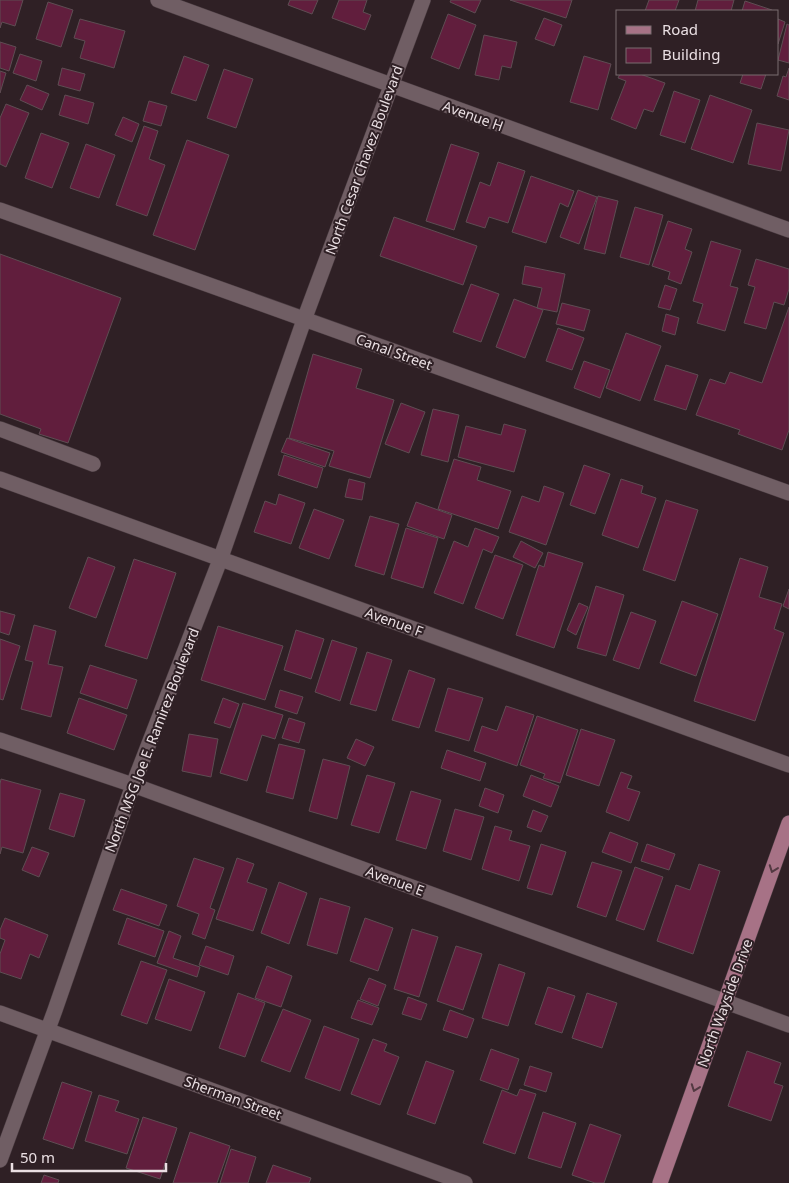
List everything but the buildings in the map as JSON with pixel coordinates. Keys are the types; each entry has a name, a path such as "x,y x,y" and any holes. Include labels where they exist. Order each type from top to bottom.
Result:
{"main road":[{"name":"North Wayside Drive","path":"660,1183 789,823"}],"street":[{"name":"Avenue H","path":"158,0 789,230"},
{"name":"North Cesar Chavez Boulevard","path":"304,320 423,0"},
{"name":"Canal Street","path":"0,210 789,493"},
{"name":"North MSG Joe E. Ramirez Boulevard","path":"0,1160 48,1030 133,785 220,560 304,320"},
{"path":"0,430 93,464"},
{"name":"Avenue F","path":"0,479 789,764"},
{"name":"Avenue E","path":"0,740 133,785 789,1025"},
{"name":"Sherman Street","path":"0,1013 465,1183"}]}
